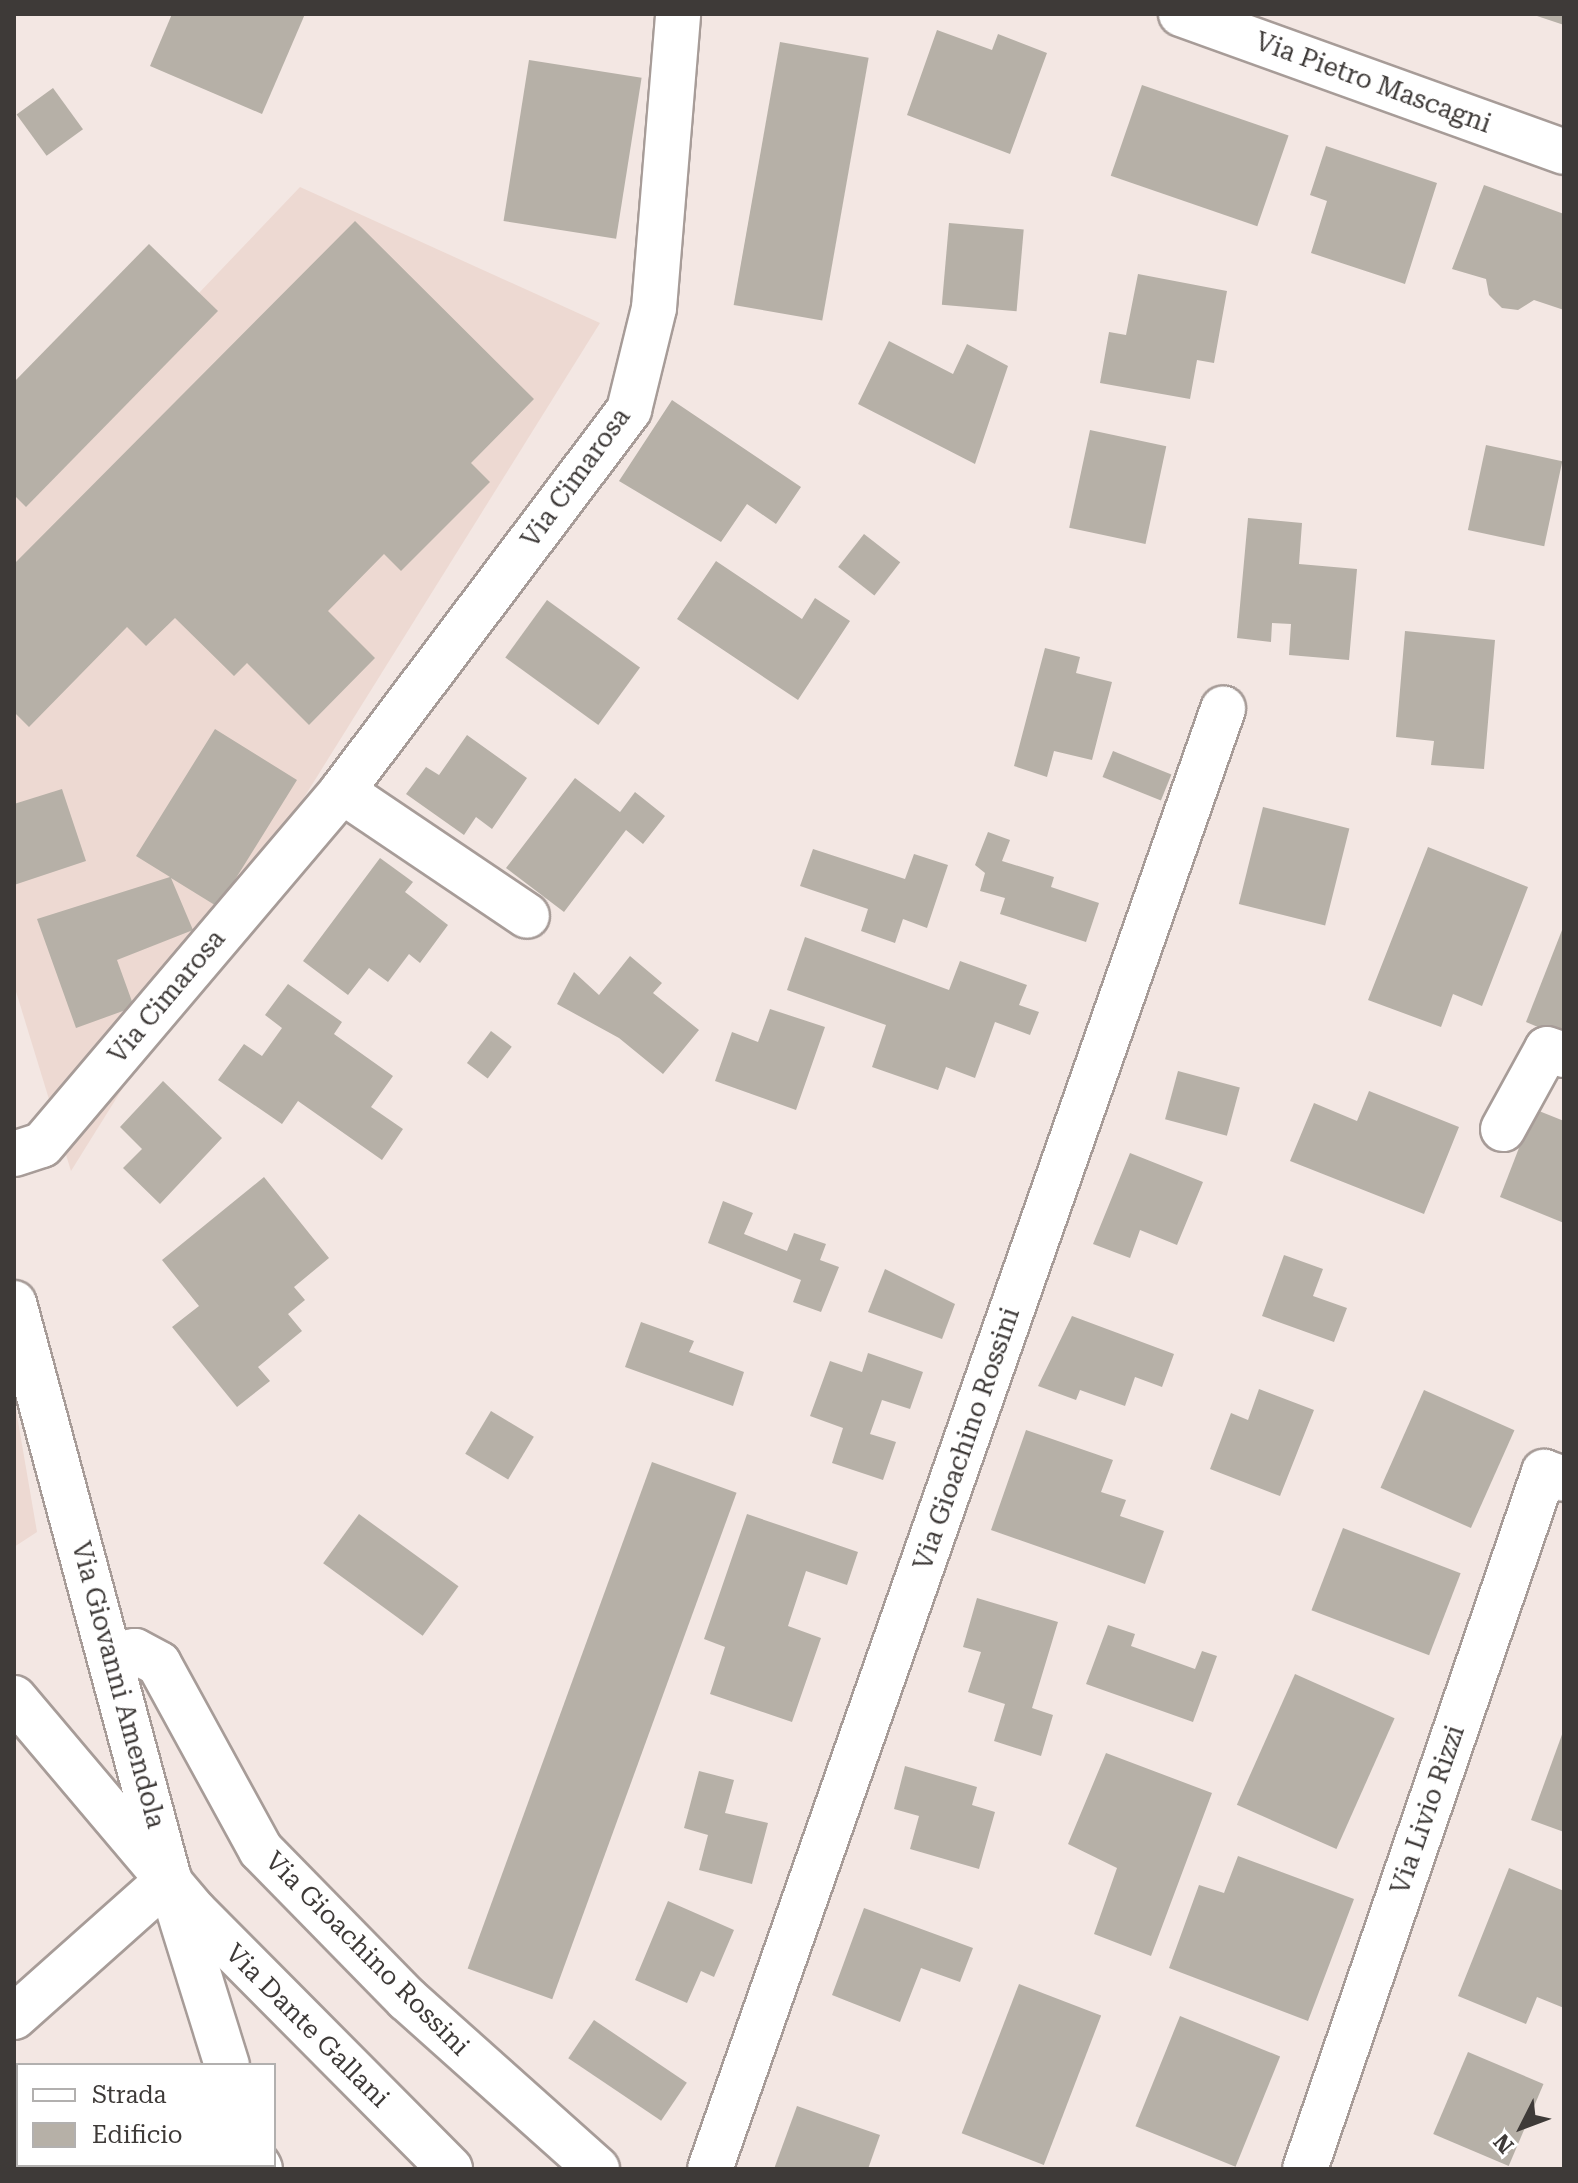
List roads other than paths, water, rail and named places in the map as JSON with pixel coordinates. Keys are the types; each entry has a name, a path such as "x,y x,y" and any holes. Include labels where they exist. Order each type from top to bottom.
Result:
{"street":[{"name":"Via Cimarosa","path":"14,1154 42,1145 342,791 629,410 654,308 678,14"},
{"name":"Via Pietro Mascagni","path":"1181,14 1564,152"},
{"name":"Via Gioachino Rossini","path":"710,2169 1223,709"},
{"path":"342,791 527,916"},
{"path":"1503,1129 1547,1049 1564,1055"},
{"name":"Via Giovanni Amendola","path":"14,1303 112,1655 169,1879 226,2063"},
{"name":"Via Livio Rizzi","path":"1305,2169 1544,1472 1564,1479"},
{"name":"Via Gioachino Rossini","path":"112,1655 135,1651 159,1664 261,1850 407,1999 597,2169"},
{"name":"Via Dante Gallani","path":"14,1698 169,1879 450,2169"},
{"path":"14,2017 169,1879"}]}
